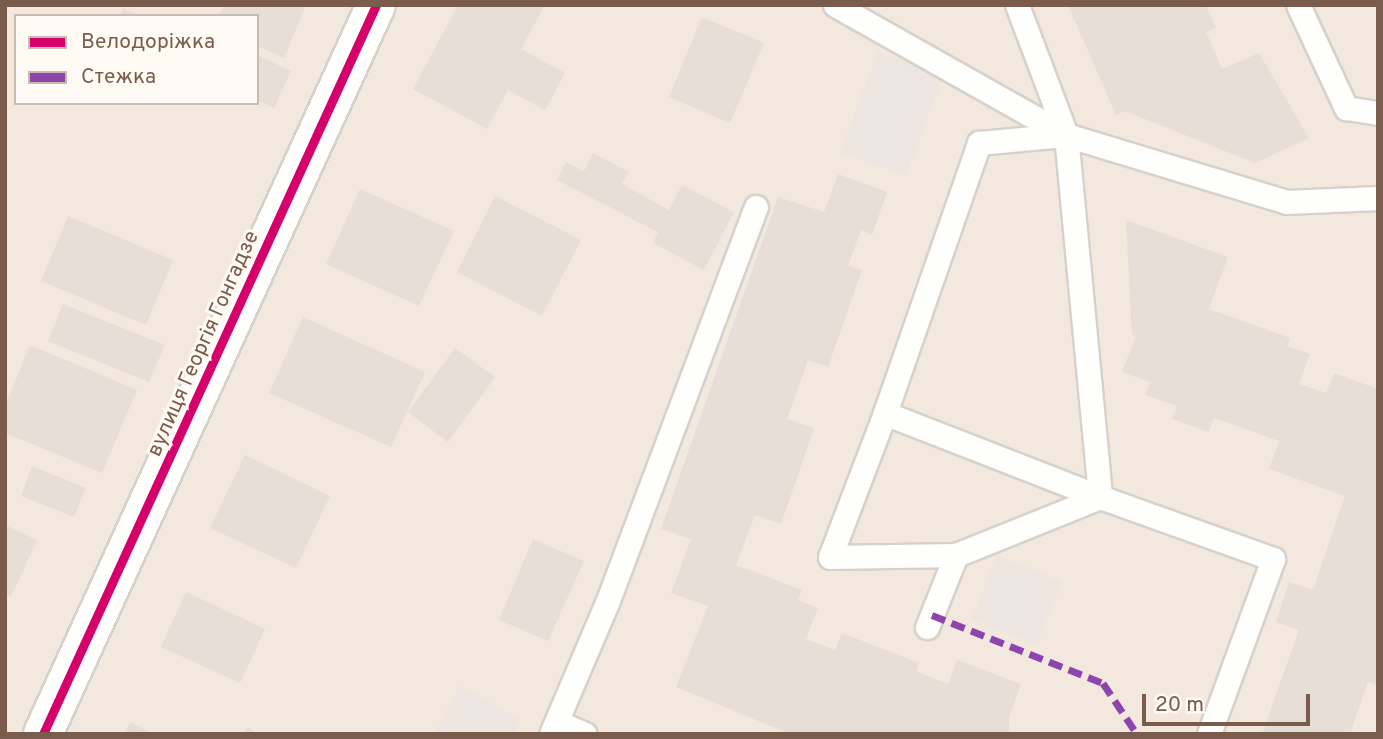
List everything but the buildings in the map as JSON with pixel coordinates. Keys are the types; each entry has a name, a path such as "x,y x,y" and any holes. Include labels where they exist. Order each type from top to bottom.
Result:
{"street":[{"name":"вулиця Георгія Гонгадзе","path":"43,734 376,5"}],"lane":[{"path":"835,5 1066,135 1286,202 1378,198"},
{"path":"1017,5 1066,135 1100,497"},
{"path":"1298,5 1346,108 1378,113"},
{"path":"1066,135 979,143 885,413 830,557 956,555 1100,497"},
{"path":"585,734 554,728 756,207"},
{"path":"885,413 1100,497 1273,559 1209,734"},
{"path":"927,627 956,555"}],"shaded area":[{"path":"5,5 1378,5 1378,734 5,734"},
{"path":"878,52 943,76 906,176 840,152"},
{"path":"997,555 1062,582 1037,645 972,619"},
{"path":"460,686 521,720 514,734 434,734"}],"marked path":[{"path":"932,615 1103,683 1137,734"}],"cycle path":[{"path":"43,734 376,5"}]}
